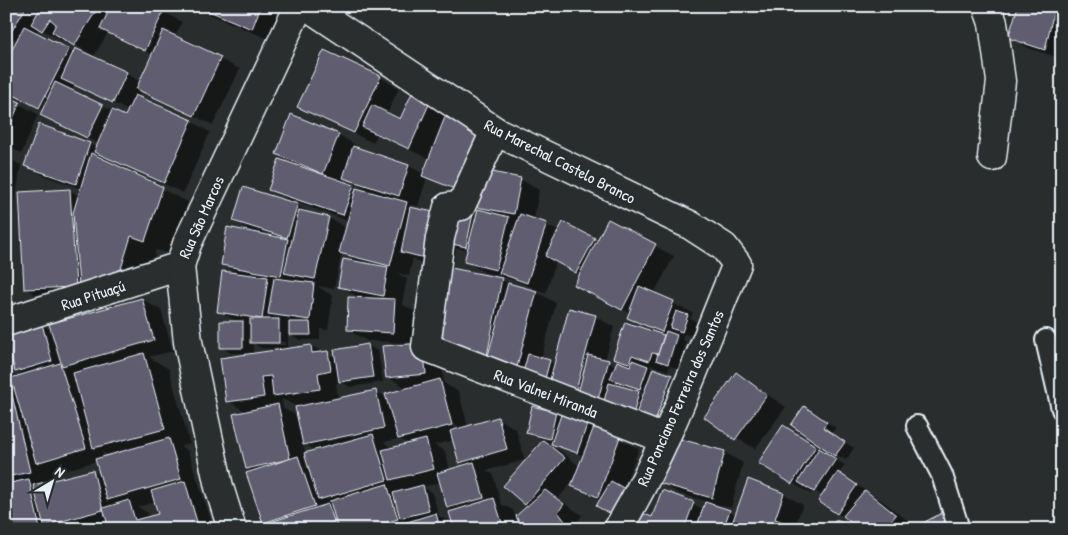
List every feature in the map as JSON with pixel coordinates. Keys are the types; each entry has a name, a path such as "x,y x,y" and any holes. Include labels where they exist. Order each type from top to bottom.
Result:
{"street":[{"name":"Rua São Marcos","path":"232,529 219,487 188,342 180,266 187,244 299,6"},
{"name":"Rua Marechal Castelo Branco","path":"307,6 495,131 690,226 724,248 738,264"},
{"path":"987,6 993,23 1001,81 992,157"},
{"name":"Rua Valnei Miranda","path":"495,131 461,206 448,208 440,238 426,347 665,440"},
{"name":"Rua Ponciano Ferreira dos Santos","path":"618,529 644,483 665,440 738,264"},
{"name":"Rua Pituaçú","path":"6,322 180,266"}],"lane":[{"path":"1046,340 1062,409"},
{"path":"917,426 942,475 959,529"}],"building":[{"path":"6,6 20,6 25,9 8,37"},
{"path":"42,6 99,6 74,46 52,32 56,24 50,19 42,31 31,24"},
{"path":"111,6 156,6 164,10 145,51 100,29"},
{"path":"197,6 261,6 252,29"},
{"path":"1018,6 1055,6 1045,50 1008,38"},
{"path":"24,26 69,49 39,108 6,91 6,61"},
{"path":"163,30 221,57 194,116 136,89"},
{"path":"75,48 127,72 113,103 61,79"},
{"path":"324,50 381,76 354,133 297,107"},
{"path":"55,82 103,105 87,138 40,115"},
{"path":"412,93 430,102 409,149 362,127 372,105 400,119"},
{"path":"135,95 192,120 164,183 94,152 112,110 125,116"},
{"path":"6,96 20,102 6,135"},
{"path":"291,114 339,134 323,174 276,154"},
{"path":"445,117 484,132 460,191 422,176"},
{"path":"39,124 90,143 76,184 24,166"},
{"path":"353,146 409,165 399,196 343,178"},
{"path":"91,153 163,187 145,241 131,236 120,272 79,285 73,213"},
{"path":"279,159 354,185 343,215 268,190"},
{"path":"478,169 521,178 514,214 471,206"},
{"path":"243,187 298,204 287,238 233,221"},
{"path":"356,188 407,202 390,266 339,253"},
{"path":"70,189 76,287 24,289 19,192"},
{"path":"410,207 443,214 433,260 401,252"},
{"path":"450,209 473,214 466,247 443,242"},
{"path":"478,209 509,217 496,270 464,262"},
{"path":"299,210 329,217 315,279 284,273"},
{"path":"520,214 547,223 527,283 499,273"},
{"path":"608,219 656,244 622,310 574,285"},
{"path":"563,222 595,238 576,273 545,256"},
{"path":"227,227 288,239 281,276 221,265"},
{"path":"343,259 388,267 383,296 338,287"},
{"path":"446,267 502,278 487,356 432,345"},
{"path":"222,271 268,277 262,319 217,312"},
{"path":"274,278 314,283 310,320 268,314"},
{"path":"508,283 537,291 517,367 487,359"},
{"path":"639,286 674,301 662,332 627,318"},
{"path":"348,297 395,299 393,333 347,330"},
{"path":"142,298 154,340 62,366 49,324"},
{"path":"569,308 596,315 575,394 548,387"},
{"path":"676,311 688,315 682,332 670,328"},
{"path":"250,319 279,319 279,343 250,343"},
{"path":"220,321 243,321 243,348 220,348"},
{"path":"289,322 310,322 311,335 289,335"},
{"path":"625,322 664,335 658,354 652,353 649,361 632,355 629,363 613,358"},
{"path":"42,324 52,361 15,372 6,334"},
{"path":"666,331 677,335 668,364 656,360"},
{"path":"423,343 426,374 386,378 382,346"},
{"path":"368,344 373,377 339,382 334,350"},
{"path":"311,345 312,353 328,351 331,370 318,373 320,389 273,396 271,376 261,377 264,397 226,402 220,358"},
{"path":"144,353 165,429 93,448 73,373"},
{"path":"528,354 550,360 543,386 521,380"},
{"path":"588,355 609,360 597,403 577,397"},
{"path":"632,360 648,366 640,389 610,379 617,361 630,366"},
{"path":"60,363 86,448 36,463 11,378"},
{"path":"653,368 672,375 652,429 633,422"},
{"path":"6,369 30,472 6,477"},
{"path":"736,372 767,395 735,440 704,417"},
{"path":"440,379 452,425 398,439 385,394"},
{"path":"609,383 639,391 633,416 602,408"},
{"path":"376,390 384,428 303,445 295,407"},
{"path":"278,404 290,459 246,469 233,414"},
{"path":"532,406 556,412 550,439 526,433"},
{"path":"804,406 827,422 823,427 845,442 835,456 791,425"},
{"path":"562,412 588,422 577,453 551,444"},
{"path":"498,417 507,449 459,463 450,431"},
{"path":"783,425 816,446 792,484 758,463"},
{"path":"594,427 620,437 598,497 571,486"},
{"path":"373,434 387,480 318,500 304,453"},
{"path":"672,437 725,451 712,498 659,483"},
{"path":"169,438 181,479 107,500 95,459"},
{"path":"426,439 434,469 390,480 382,450"},
{"path":"543,440 565,458 525,505 503,486"},
{"path":"819,448 836,459 814,492 798,482"},
{"path":"298,456 315,506 263,523 246,473"},
{"path":"474,462 484,498 447,508 437,473"},
{"path":"93,470 103,510 44,526 33,485"},
{"path":"838,472 857,485 837,514 818,501"},
{"path":"29,479 40,529 6,529 6,484"},
{"path":"748,479 784,493 775,519 791,525 790,529 730,529"},
{"path":"185,481 199,529 109,529 103,508 129,500 135,520 158,514 151,491"},
{"path":"611,481 634,494 619,519 596,506"},
{"path":"387,484 398,519 365,529 338,529 330,501"},
{"path":"423,485 429,511 400,518 393,493"},
{"path":"545,490 564,504 558,512 571,529 522,529 516,516"},
{"path":"662,490 694,502 684,529 636,529 642,513 652,517"},
{"path":"865,490 896,515 884,529 859,529 843,516"},
{"path":"494,498 504,529 454,529 449,512"},
{"path":"705,502 730,510 723,529 696,529"},
{"path":"328,504 337,529 265,529 264,524"},
{"path":"944,512 952,529 911,529"},
{"path":"436,513 440,529 406,529 404,523"},
{"path":"837,519 849,529 829,529"},
{"path":"99,522 101,529 67,529"},
{"path":"398,522 400,529 379,529"}]}
